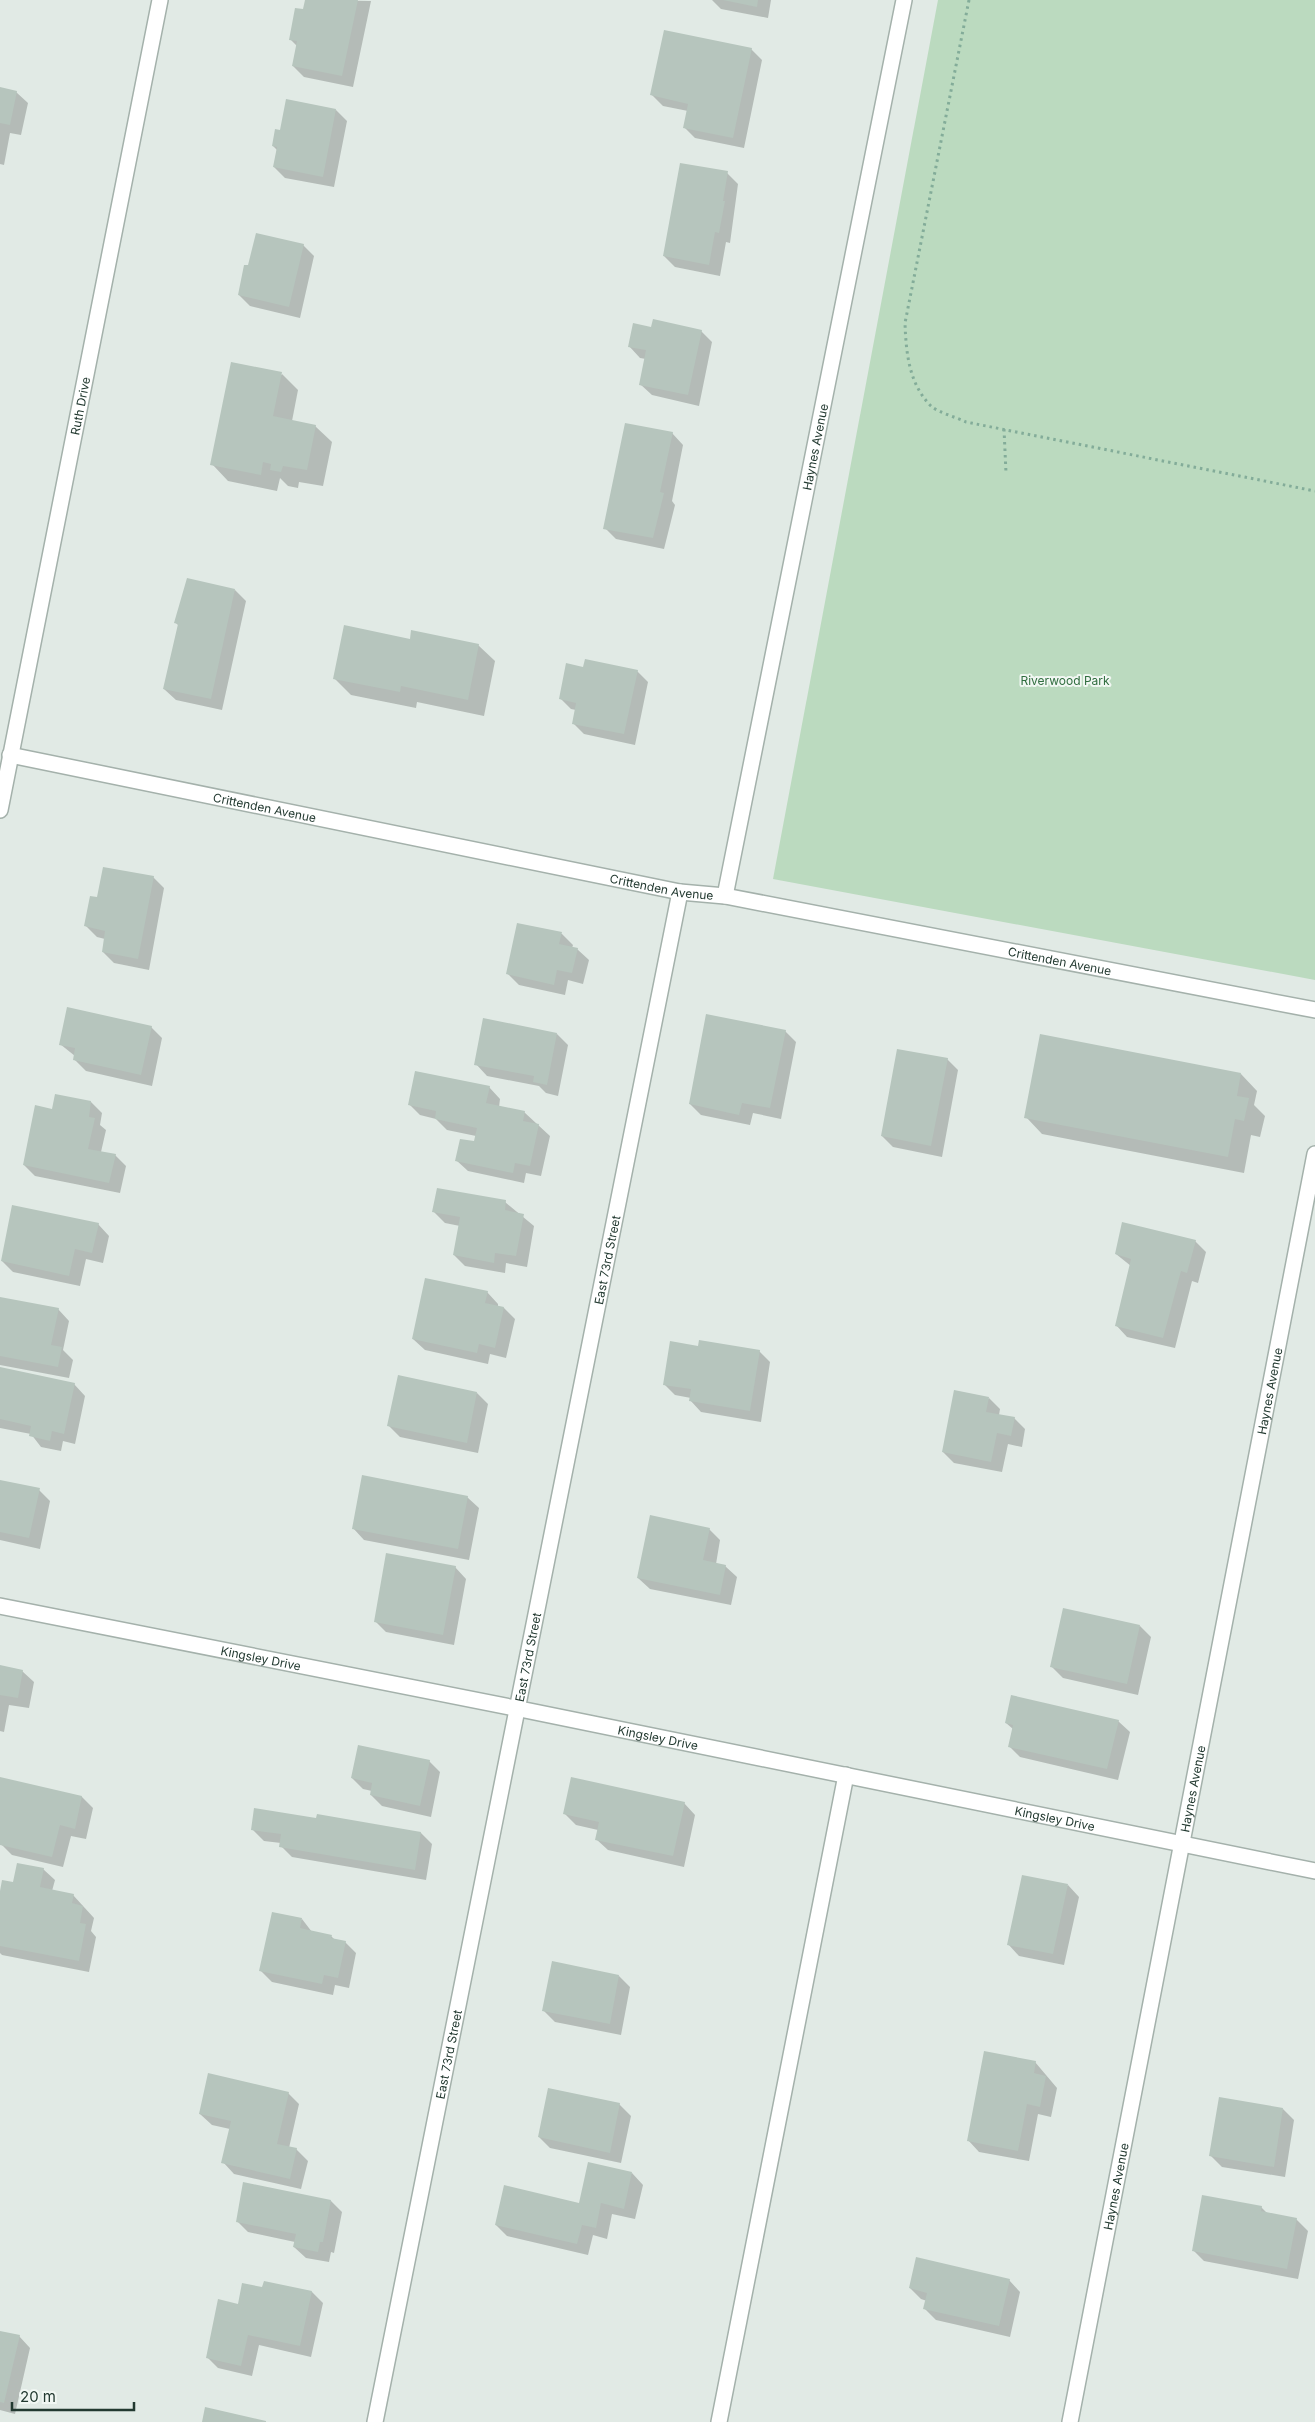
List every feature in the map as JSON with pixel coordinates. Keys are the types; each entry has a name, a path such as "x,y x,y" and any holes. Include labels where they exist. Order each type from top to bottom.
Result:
{"street":[{"name":"Ruth Drive","path":"0,810 160,0"},
{"name":"Haynes Avenue","path":"725,896 904,0"},
{"name":"Crittenden Avenue","path":"10,755 680,892 725,896 1315,1010"},
{"name":"East 73rd Street","path":"375,2422 680,892"},
{"name":"Haynes Avenue","path":"1070,2422 1315,1154"},
{"name":"Kingsley Drive","path":"0,1606 516,1708 1315,1871"},
{"path":"719,2422 846,1775"}],"path":[{"path":"968,0 905,323 906,352 913,379 932,407 966,422 1315,492"},
{"path":"1004,429 1006,473"}],"green space":[{"name":"Riverwood Park","path":"938,0 1315,0 1315,980 773,879"}],"building":[{"path":"305,0 358,0 342,76 292,66 297,41 289,40 295,8 303,9"},
{"path":"723,0 758,0 757,7"},
{"path":"664,30 752,48 733,138 683,128 688,104 650,95"},
{"path":"0,87 17,91 10,125 0,123"},
{"path":"286,99 336,109 323,177 273,167 277,147 272,146 275,129 280,130"},
{"path":"680,163 728,171 719,233 715,232 709,265 663,256"},
{"path":"256,233 304,244 289,307 238,295 244,265 248,265"},
{"path":"653,319 702,330 688,395 639,385 646,350 628,347 633,323 651,327"},
{"path":"231,362 282,372 273,416 316,425 307,470 283,466 281,472 270,470 271,464 263,462 261,475 210,465"},
{"path":"625,423 673,432 660,492 664,493 653,538 603,529"},
{"path":"187,578 235,589 211,699 163,689 178,624 174,623"},
{"path":"344,625 410,639 411,630 479,644 468,700 401,686 400,692 333,679"},
{"path":"585,659 638,670 624,734 572,724 576,703 559,699 566,663 583,667"},
{"path":"103,867 154,876 138,959 102,952 105,931 84,926 90,896 97,897"},
{"path":"517,923 562,932 559,944 578,948 572,973 557,970 554,985 506,974"},
{"path":"67,1007 152,1026 141,1075 73,1060 75,1048 59,1045"},
{"path":"706,1014 786,1030 770,1108 742,1103 739,1115 689,1104"},
{"path":"483,1018 557,1033 547,1085 533,1082 534,1076 474,1065"},
{"path":"1040,1034 1241,1073 1237,1096 1249,1098 1244,1121 1235,1119 1228,1157 1024,1118"},
{"path":"897,1049 948,1058 931,1146 881,1136"},
{"path":"415,1071 490,1086 486,1103 525,1111 523,1121 539,1124 530,1166 515,1163 513,1173 455,1161 460,1139 474,1141 477,1128 435,1119 436,1111 408,1105"},
{"path":"55,1094 91,1101 89,1117 95,1118 88,1149 116,1154 109,1183 23,1165 35,1105 52,1109"},
{"path":"437,1188 506,1200 505,1210 524,1214 516,1256 495,1253 494,1263 453,1255 460,1217 432,1212"},
{"path":"12,1205 99,1223 92,1253 75,1249 69,1276 1,1261"},
{"path":"1122,1222 1196,1240 1187,1273 1181,1271 1163,1338 1115,1326 1131,1259 1115,1254"},
{"path":"425,1278 488,1291 485,1303 504,1307 495,1348 479,1344 477,1353 412,1339"},
{"path":"0,1297 59,1308 51,1345 62,1347 58,1367 0,1356"},
{"path":"699,1340 760,1350 750,1411 689,1401 691,1389 663,1385 670,1341 698,1346"},
{"path":"0,1367 75,1383 64,1434 52,1431 50,1441 29,1436 31,1426 0,1419"},
{"path":"398,1375 477,1392 467,1443 387,1426"},
{"path":"954,1390 989,1397 986,1412 1015,1417 1011,1436 997,1433 991,1462 942,1452"},
{"path":"362,1475 468,1496 458,1549 352,1529"},
{"path":"0,1480 40,1488 29,1538 0,1532"},
{"path":"650,1515 710,1528 703,1560 726,1565 720,1595 637,1578"},
{"path":"386,1553 456,1566 443,1635 374,1622"},
{"path":"1063,1608 1140,1625 1127,1684 1050,1667"},
{"path":"0,1665 23,1670 18,1698 0,1695"},
{"path":"1011,1695 1119,1720 1107,1769 1008,1747 1013,1725 1005,1723"},
{"path":"358,1745 430,1760 420,1806 370,1795 372,1783 351,1778"},
{"path":"0,1777 82,1796 75,1829 60,1825 52,1857 0,1845"},
{"path":"571,1777 685,1802 673,1856 595,1840 599,1822 563,1814"},
{"path":"254,1808 316,1818 317,1814 421,1832 415,1870 279,1847 281,1834 251,1830"},
{"path":"17,1863 44,1868 40,1887 74,1894 72,1903 83,1906 80,1923 86,1924 79,1961 0,1946 0,1891 2,1880 13,1882"},
{"path":"1022,1875 1068,1884 1053,1954 1007,1945"},
{"path":"272,1912 302,1918 300,1928 332,1935 331,1938 346,1941 338,1978 324,1975 322,1984 259,1971"},
{"path":"552,1961 619,1975 610,2024 542,2011"},
{"path":"984,2051 1036,2061 1034,2073 1046,2076 1040,2107 1027,2104 1018,2151 967,2141"},
{"path":"208,2073 289,2092 277,2144 297,2148 290,2179 221,2163 231,2121 199,2114"},
{"path":"548,2088 620,2103 610,2153 538,2137"},
{"path":"1219,2097 1283,2108 1274,2167 1209,2156"},
{"path":"588,2162 632,2172 624,2209 601,2203 596,2228 582,2225 577,2244 495,2225 504,2185 579,2203"},
{"path":"243,2182 331,2200 323,2242 320,2242 318,2252 293,2247 296,2234 236,2222"},
{"path":"1202,2195 1262,2206 1261,2211 1297,2218 1287,2269 1192,2251"},
{"path":"916,2257 1010,2279 999,2326 923,2309 927,2293 909,2288"},
{"path":"264,2281 312,2291 300,2346 248,2335 241,2366 206,2358 218,2299 238,2304 242,2283 262,2287"},
{"path":"0,2331 20,2335 4,2403 0,2402"},
{"path":"205,2407 266,2421 266,2422 202,2422"}]}
